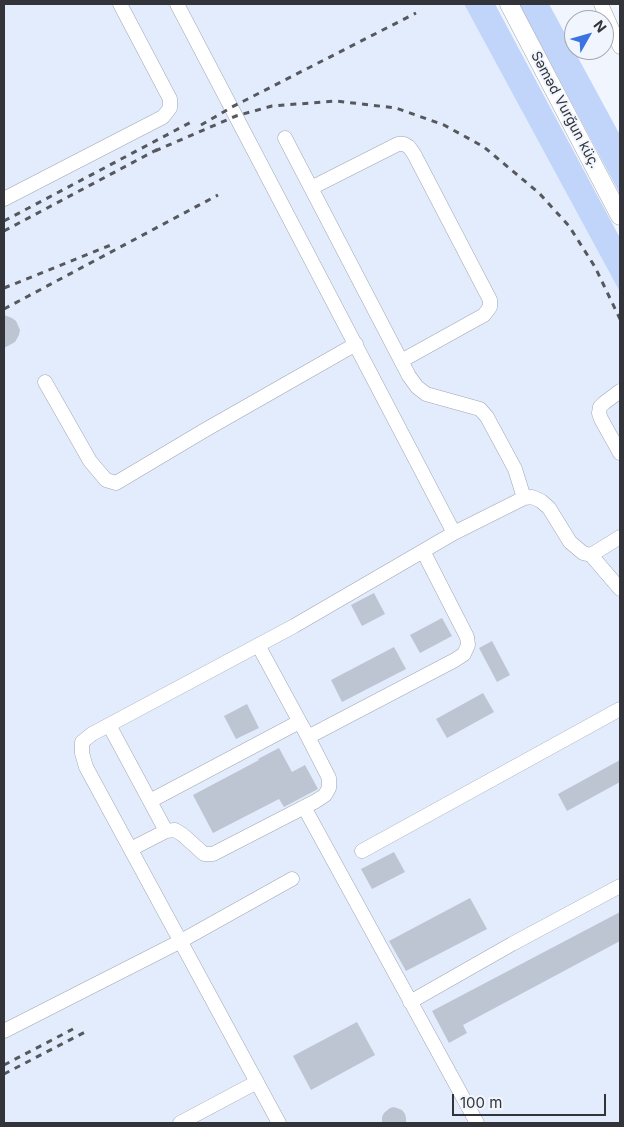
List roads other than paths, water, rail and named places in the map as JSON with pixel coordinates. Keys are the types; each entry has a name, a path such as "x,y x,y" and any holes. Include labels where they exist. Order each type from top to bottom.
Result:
{"main road":[{"name":"Səməd Vurğun küç.","path":"509,4 620,216"}],"lane":[{"path":"4,199 163,117 170,108 170,98 120,4"},
{"path":"177,4 454,532"},
{"path":"601,4 620,47"},
{"path":"286,138 409,376 417,387 426,394 480,409 487,417 515,469 524,498"},
{"path":"311,188 398,144 404,144 409,147 428,180 490,300 490,307 484,315 401,361"},
{"path":"45,382 90,461 106,480 116,483 356,344"},
{"path":"620,391 604,403 599,413 620,453"},
{"path":"279,1123 86,767 82,753 82,742 92,734 294,626 454,532 524,498 532,497 541,501 549,508 570,542 583,554 591,555 620,537"},
{"path":"308,737 464,654 468,645 467,637 423,550"},
{"path":"591,555 620,589"},
{"path":"131,850 166,831 176,830 204,854 213,854 325,795 329,788 329,778 258,645"},
{"path":"362,851 620,709"},
{"path":"150,801 299,722"},
{"path":"110,725 166,831"},
{"path":"304,807 477,1123"},
{"path":"4,1031 181,941 292,879"},
{"path":"410,1002 620,886"},
{"path":"180,1123 257,1082"}],"railway":[{"path":"201,125 232,107 416,13"},
{"path":"155,151 236,116 272,106 336,101 396,108 444,125 484,147 539,193 569,226 595,267 620,319"},
{"path":"4,221 195,120"},
{"path":"4,231 160,148"},
{"path":"4,309 218,195"},
{"path":"4,288 111,245"},
{"path":"4,1065 73,1029"},
{"path":"4,1074 89,1030"}]}
